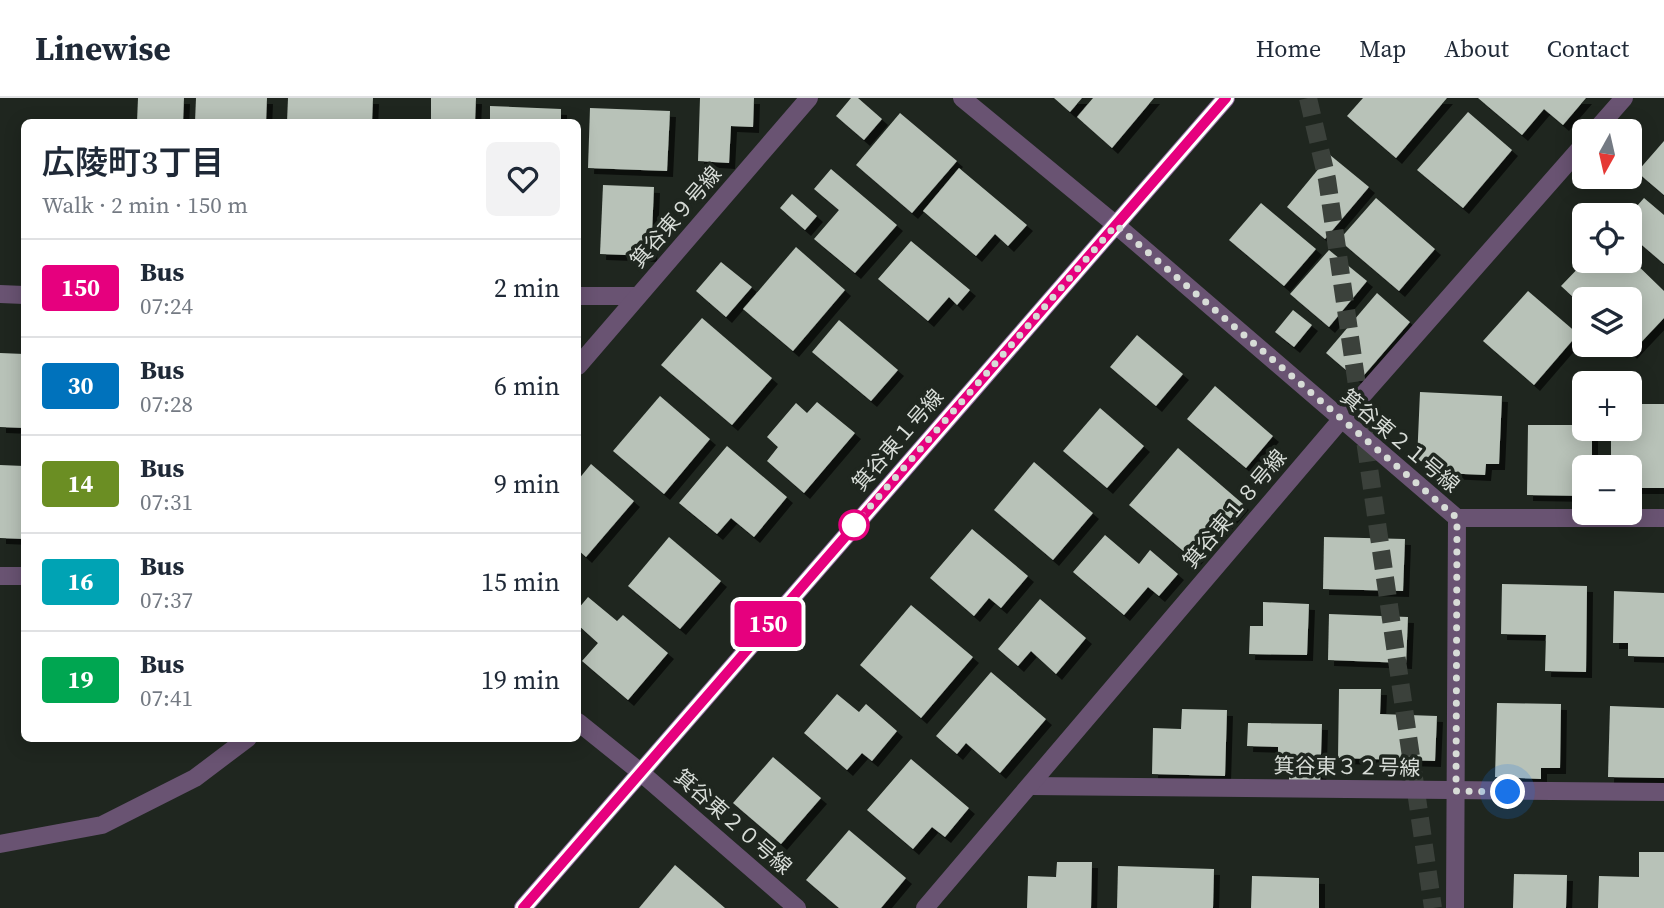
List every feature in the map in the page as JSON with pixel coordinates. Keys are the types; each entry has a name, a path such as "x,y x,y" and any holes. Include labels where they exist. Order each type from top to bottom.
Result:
{"street":[{"name":"箕谷東９号線","path":"581,362 809,98"},
{"name":"箕谷東２１号線","path":"962,98 1116,225 1340,421 1457,518 1455,908"},
{"name":"箕谷東１号線","path":"523,908 639,771 1226,98"},
{"path":"1606,119 1624,98"},
{"name":"箕谷東１８号線","path":"925,908 1340,421 1572,158"},
{"path":"0,295 21,295"},
{"path":"581,296 636,296"},
{"path":"1457,518 1664,518"},
{"path":"0,576 21,576"},
{"name":"箕谷東２０号線","path":"581,724 797,908"},
{"path":"0,844 102,825 195,778 243,742"},
{"name":"箕谷東３２号線","path":"1030,786 1664,793"}],"building":[{"path":"138,98 184,98 183,119 137,119"},
{"path":"196,98 267,98 266,119 195,119"},
{"path":"288,98 373,98 372,119 287,119"},
{"path":"431,98 476,98 475,119 431,119"},
{"path":"700,98 754,98 753,127 731,126 729,163 698,161"},
{"path":"851,98 858,98 882,119 864,140 836,116"},
{"path":"1054,98 1082,98 1070,112"},
{"path":"1093,98 1154,98 1112,148 1077,117"},
{"path":"1363,98 1447,98 1396,158 1347,116"},
{"path":"1478,98 1586,98 1563,125 1544,109 1522,135"},
{"path":"490,106 561,109 561,119 490,119"},
{"path":"590,108 670,111 667,171 588,168"},
{"path":"1468,112 1512,150 1463,208 1417,170"},
{"path":"900,113 957,161 912,213 856,165"},
{"path":"1664,141 1664,195 1642,176 1642,166"},
{"path":"1330,155 1369,187 1325,239 1287,207"},
{"path":"959,168 1027,225 1008,246 995,234 976,256 923,211"},
{"path":"831,169 897,225 855,273 814,239 839,210 814,189"},
{"path":"603,185 654,187 651,256 600,254"},
{"path":"792,194 817,216 805,230 780,208"},
{"path":"1376,198 1435,249 1399,291 1339,240"},
{"path":"1644,198 1664,215 1664,264 1642,245 1642,203 1640,203"},
{"path":"1261,203 1316,249 1284,286 1229,240"},
{"path":"911,241 970,290 957,305 949,297 928,321 878,279"},
{"path":"796,247 845,290 793,351 743,309"},
{"path":"1329,250 1367,281 1329,327 1290,294"},
{"path":"721,262 752,287 726,317 696,291"},
{"path":"1642,270 1664,291 1664,318 1642,341 1642,287 1572,287 1572,296 1561,286 1573,273 1642,273"},
{"path":"1528,291 1572,329 1572,341 1534,385 1483,341"},
{"path":"1377,293 1410,322 1359,381 1326,353"},
{"path":"1293,310 1312,325 1294,347 1275,332"},
{"path":"702,318 772,378 732,425 661,365"},
{"path":"839,320 898,370 871,401 812,352"},
{"path":"1137,335 1183,374 1156,406 1110,367"},
{"path":"0,353 21,354 21,428 0,427"},
{"path":"1215,386 1273,436 1246,468 1187,419"},
{"path":"1420,392 1502,396 1499,464 1486,464 1485,475 1443,473 1443,462 1417,461"},
{"path":"660,396 710,439 664,494 613,451"},
{"path":"817,402 855,433 804,493 767,461 778,447 767,437 796,403 807,413"},
{"path":"1642,404 1664,404 1664,488 1642,488 1642,455 1611,455 1611,441 1642,441"},
{"path":"1100,408 1144,446 1107,488 1063,451"},
{"path":"1528,425 1572,425 1572,441 1592,441 1592,455 1572,455 1572,496 1527,495"},
{"path":"727,446 787,497 754,537 731,518 717,534 679,503"},
{"path":"1178,448 1243,504 1194,560 1129,505"},
{"path":"1034,462 1093,513 1053,560 994,510"},
{"path":"591,464 634,501 586,557 581,553 581,476"},
{"path":"0,465 21,466 21,539 0,538"},
{"path":"972,529 1028,576 1001,608 989,598 974,616 930,578"},
{"path":"1105,535 1139,564 1150,550 1178,574 1159,596 1148,587 1124,615 1073,572"},
{"path":"669,537 721,581 680,629 628,586"},
{"path":"1324,537 1405,539 1403,591 1323,589"},
{"path":"1502,584 1587,586 1586,672 1545,671 1546,635 1501,634"},
{"path":"1614,591 1664,593 1664,657 1628,656 1628,643 1613,643"},
{"path":"588,597 617,621 623,615 668,653 628,700 582,661 598,643 581,628 581,605"},
{"path":"1040,599 1086,638 1056,674 1031,651 1018,666 998,649"},
{"path":"1263,602 1309,604 1307,655 1249,654 1250,626 1263,626"},
{"path":"911,605 973,657 921,718 860,665"},
{"path":"1329,614 1408,617 1406,663 1328,660"},
{"path":"991,672 1046,719 1000,773 966,743 957,754 936,736"},
{"path":"1339,689 1381,689 1380,714 1437,716 1435,761 1338,758"},
{"path":"837,694 859,712 866,704 897,731 872,761 862,753 847,770 804,733"},
{"path":"1497,703 1561,704 1560,768 1541,768 1541,779 1495,777"},
{"path":"1610,706 1664,708 1664,778 1608,777"},
{"path":"1182,709 1227,710 1225,776 1152,774 1153,728 1181,729"},
{"path":"1248,723 1322,724 1320,785 1289,784 1289,766 1278,766 1278,747 1247,746"},
{"path":"773,757 821,798 781,844 733,803"},
{"path":"911,759 969,808 945,837 932,827 913,849 867,810"},
{"path":"849,830 906,878 881,908 839,908 806,880"},
{"path":"1639,852 1664,852 1664,908 1598,908 1599,876 1639,877"},
{"path":"1057,862 1092,862 1091,908 1027,908 1028,876 1056,877"},
{"path":"675,865 725,908 639,908"},
{"path":"1118,866 1214,869 1213,908 1117,908"},
{"path":"1514,874 1567,875 1566,908 1513,908"},
{"path":"1252,876 1319,878 1319,908 1251,908"}],"tunnel":[{"path":"1308,98 1327,179 1433,908"}],"bus line":[{"name":"150","path":"523,908 1226,98"}],"route":[{"path":"854,525 1116,225 1340,421 1457,518 1456,791 1508,792"}]}
